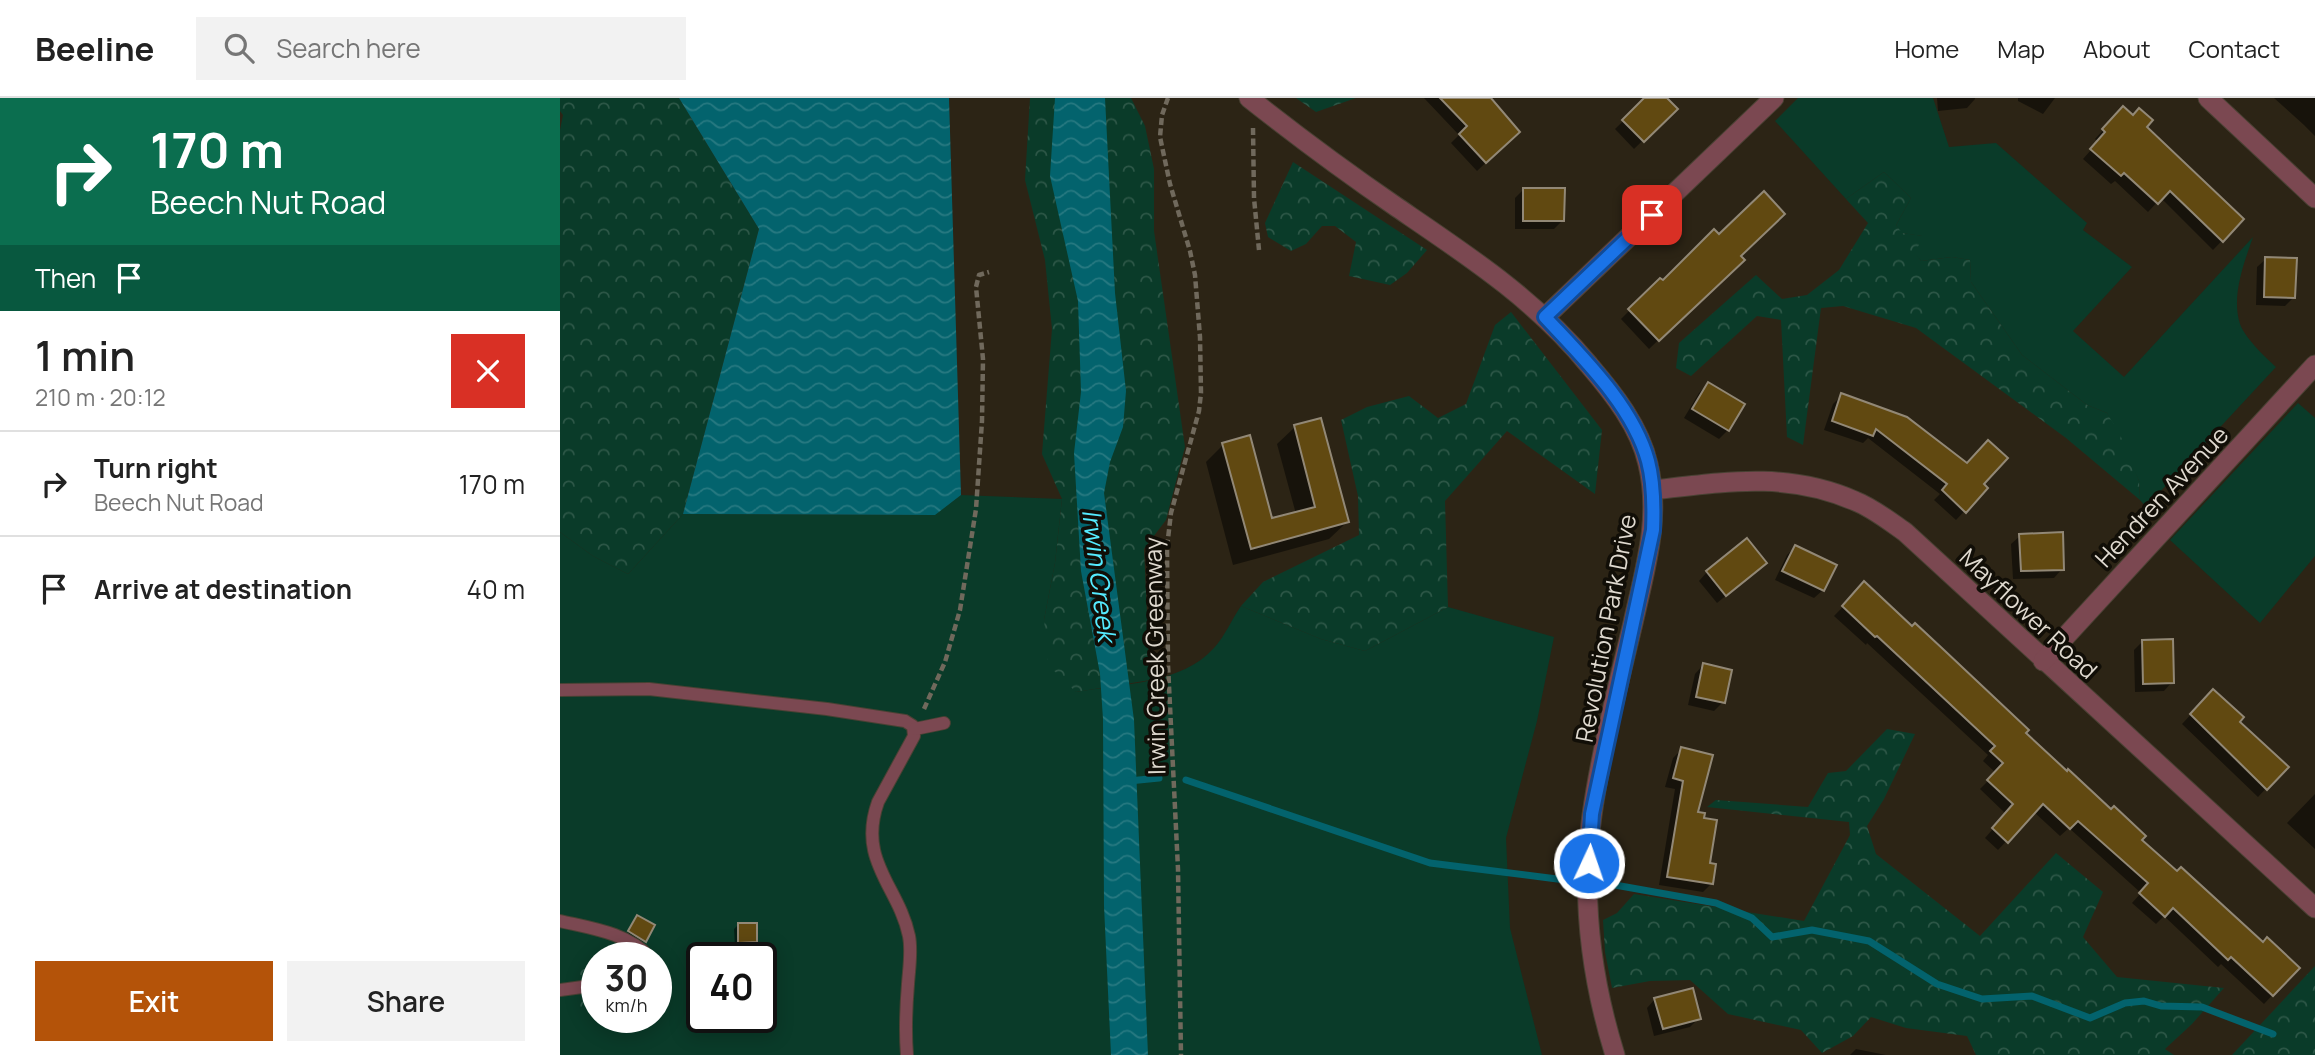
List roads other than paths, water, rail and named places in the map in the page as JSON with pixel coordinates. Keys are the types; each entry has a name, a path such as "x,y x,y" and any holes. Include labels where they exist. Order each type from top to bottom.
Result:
{"street":[{"name":"Revolution Park Drive","path":"1249,98 1391,203 1482,265 1545,317 1605,385 1631,423 1648,461 1653,490 1653,530 1612,713 1592,814 1589,844 1588,904 1593,964 1605,1024 1615,1055"},
{"path":"1545,317 1774,98"},
{"path":"2208,98 2315,198"},
{"name":"Hendren Avenue","path":"2043,660 2315,365"},
{"name":"Mayflower Road","path":"1653,490 1737,480 1780,480 1819,488 1855,501 1905,532 2315,908"}],"lane":[{"path":"560,690 621,688 681,692 905,721 915,729"},
{"path":"915,729 944,723"},
{"path":"907,1055 905,1018 910,939 877,862 873,836 874,812 914,736 915,729"},
{"path":"560,921 603,931 627,942"},
{"path":"560,989 581,987"}],"water":[{"path":"679,98 949,98 961,495 935,515 683,514 759,229"},
{"name":"Irwin Creek","path":"1055,98 1105,98 1115,293 1126,391 1123,427 1110,462 1104,493 1134,720 1148,1055 1111,1055 1104,906 1103,719 1100,674 1081,571 1074,453 1081,392 1078,301 1050,176"}],"waterway":[{"path":"1129,781 1159,778"},
{"path":"1186,780 1430,863 1565,880"},
{"path":"1615,885 1716,903 1752,918 1772,937 1812,930 1869,941 1937,984 1982,999 2032,996 2090,1018 2125,1003 2144,1001 2161,1006 2202,1007 2273,1034"}]}
